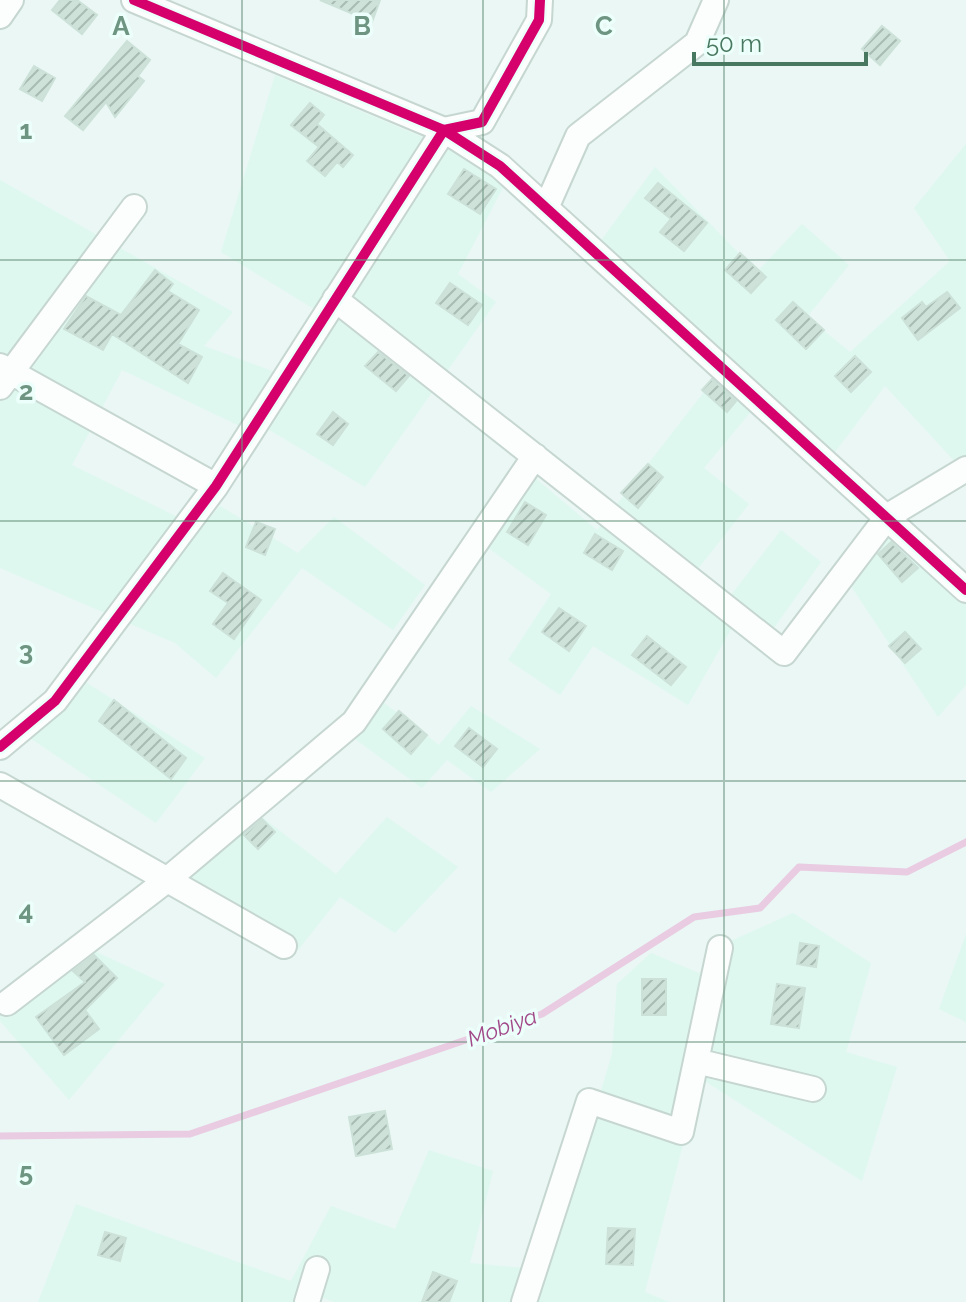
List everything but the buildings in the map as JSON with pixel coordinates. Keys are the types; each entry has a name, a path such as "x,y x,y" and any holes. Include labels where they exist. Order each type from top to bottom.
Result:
{"street":[{"path":"0,16 11,0"},
{"path":"134,0 444,130 500,166 966,590"},
{"path":"0,747 55,701 216,486 444,130 482,122 539,20 540,0"},
{"path":"546,208 578,136 697,43 716,0"},
{"path":"134,207 4,375 216,486"},
{"path":"335,299 784,653 888,516 966,469"},
{"path":"7,1003 167,880 354,722 535,456"},
{"path":"0,785 284,946"},
{"path":"524,1302 589,1101 681,1132 720,948"},
{"path":"696,1061 813,1089"},
{"path":"307,1302 317,1269"}],"shaded area":[{"path":"275,75 510,174 458,274 496,302 365,487 251,419 244,428 122,370 72,465 200,528 220,506 298,553 334,517 425,585 393,630 302,568 216,678 175,643 0,568 0,180 233,312 204,346 286,376 324,315 221,252"},
{"path":"966,144 966,460 958,465 885,386 832,456 763,397 704,468 749,504 683,588 718,612 781,530 821,562 761,646 734,624 688,705 593,646 560,695 508,660 551,594 483,544 528,472 597,530 731,357 597,246 655,167 757,272 802,224 849,265 807,317 850,352 950,261 914,208"},
{"path":"886,528 966,603 966,685 938,717 847,580"},
{"path":"76,676 205,758 156,823 24,734"},
{"path":"375,696 439,745 471,706 540,749 491,792 447,760 422,788 340,728"},
{"path":"254,811 336,874 387,817 458,867 395,933 340,897 298,950 179,878"},
{"path":"793,913 871,963 846,1052 897,1067 862,1181 700,1078 645,1292 669,1302 334,1302 304,1291 300,1302 38,1302 76,1204 291,1281 331,1206 395,1229 429,1150 493,1171 470,1263 547,1270 612,1054 617,984 651,953 706,976 713,949"},
{"path":"966,934 966,1022 939,1009"},
{"path":"86,947 165,984 69,1100 0,1021 0,1011"}],"waterway":[{"name":"Mobiya","path":"0,1136 190,1134 542,1014 694,917 760,908 799,867 907,872 966,842"}],"cycle path":[{"path":"134,0 444,130 500,166 966,590"},
{"path":"0,747 55,701 216,486 444,130 482,122 539,20 540,0"}]}
